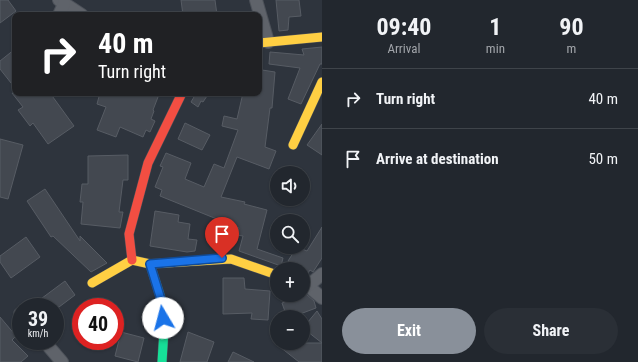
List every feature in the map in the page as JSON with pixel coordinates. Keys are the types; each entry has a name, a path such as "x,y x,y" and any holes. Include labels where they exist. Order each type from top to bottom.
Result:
{"street":[{"path":"256,0 258,12"},
{"path":"59,12 61,2 77,12"},
{"path":"263,43 322,37"},
{"path":"293,145 322,82"},
{"path":"132,260 129,234 148,163 181,96"},
{"path":"92,283 132,260 150,264 231,258 270,272"},
{"path":"150,264 163,306 164,330 162,362"},
{"path":"310,282 322,274"},
{"path":"310,288 322,298"},
{"path":"52,350 62,362"}],"building":[{"path":"0,0 8,0 16,11 12,12 12,14 0,23"},
{"path":"181,0 215,0 217,12 183,12"},
{"path":"276,0 299,0 301,16 289,17 288,30 279,31"},
{"path":"322,47 322,64 320,64 301,104 288,99 300,68 269,64 270,52 304,55 302,49"},
{"path":"12,51 12,84 0,69 0,61"},
{"path":"262,70 275,72 272,108 270,108 265,147 276,151 269,169 237,157 221,197 245,202 244,204 267,210 257,249 283,258 282,262 270,262 239,251 243,236 237,235 239,228 160,196 162,190 155,187 163,167 160,166 166,153 191,163 185,179 204,187 214,164 224,168 238,130 222,126 224,116 237,119 242,96 262,96"},
{"path":"14,96 52,96 74,126 48,144 33,123 30,126 18,110 23,107"},
{"path":"99,96 158,97 151,119 155,121 150,132 146,130 143,137 120,127 116,137 97,130 106,107 97,104"},
{"path":"207,96 203,102 201,101 198,107 191,102 194,97"},
{"path":"185,123 210,135 202,150 178,139"},
{"path":"322,124 322,155 307,145"},
{"path":"0,139 23,145 8,199 0,197"},
{"path":"128,155 128,180 123,180 119,212 123,212 120,228 81,224 83,202 80,202 82,184 88,184 88,156"},
{"path":"45,189 80,241 80,236 107,263 91,272 53,236 51,237 27,201"},
{"path":"155,211 179,215 178,222 190,224 188,239 197,240 195,251 187,252 150,246"},
{"path":"322,227 322,258 313,272 310,270 310,262 288,261 292,254 310,254 310,246"},
{"path":"26,237 40,257 11,278 0,262 0,256"},
{"path":"223,278 244,278 245,289 270,291 268,320 251,319 252,313 223,314"},
{"path":"65,281 75,295 64,303 64,298 42,298"},
{"path":"310,298 314,301 316,308 310,310 284,310 282,303 310,302"},
{"path":"317,311 322,319 322,343 310,334 310,320"},
{"path":"0,317 12,331 12,350 22,350 28,356 21,362 0,362"},
{"path":"188,332 214,342 207,362 180,362"},
{"path":"124,333 144,338 138,362 115,356 116,350 124,350"},
{"path":"310,343 322,343 322,362 299,362 284,350 310,350"},
{"path":"233,352 254,362 228,362"}],"traffic: fast":[{"path":"150,264 163,305 164,330 162,362"}],"traffic: slow":[{"path":"262,43 322,37"},
{"path":"293,145 322,82"},
{"path":"92,283 132,260 150,264 231,259 270,273"}],"traffic: jam":[{"path":"132,260 129,234 148,163 181,96"}],"route":[{"path":"163,318 163,306 150,264 222,258"}]}
